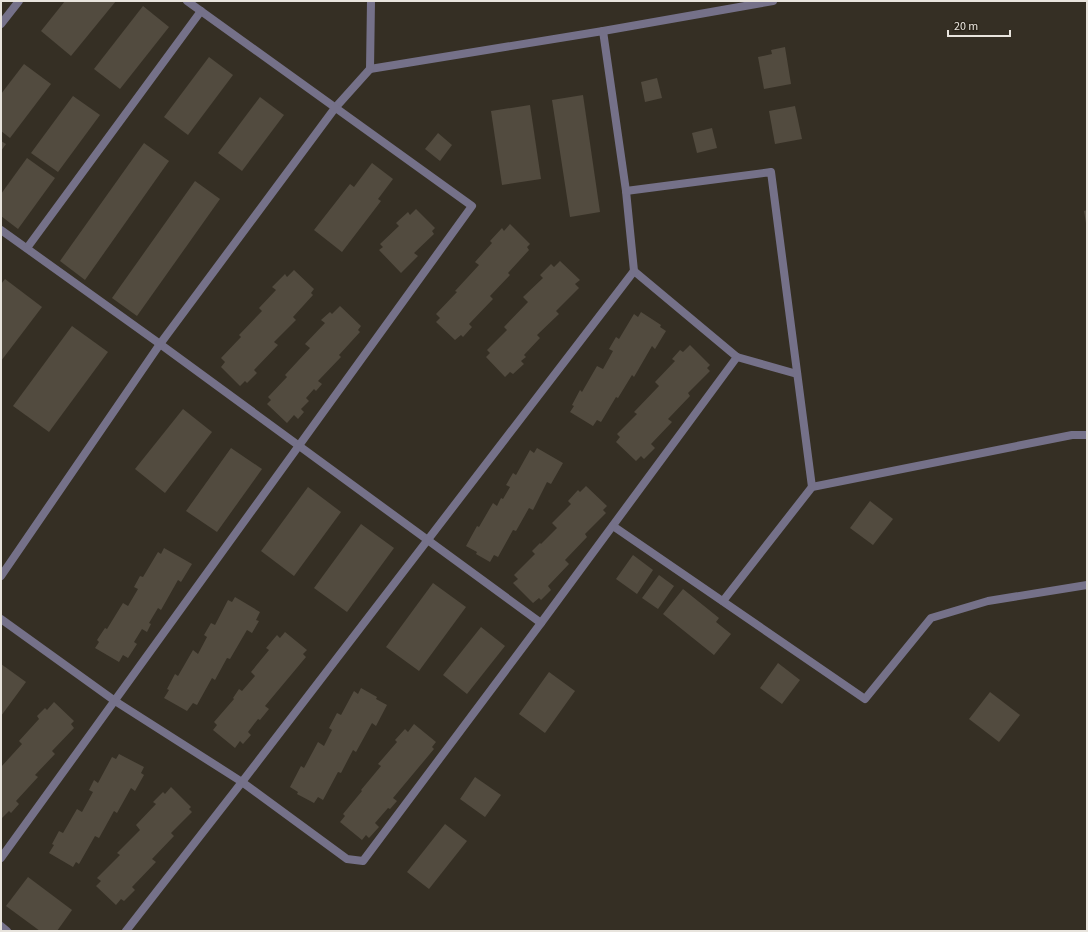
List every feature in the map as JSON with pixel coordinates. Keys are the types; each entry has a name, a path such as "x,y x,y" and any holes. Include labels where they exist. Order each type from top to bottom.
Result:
{"street":[{"path":"1,24 19,1"},
{"path":"1,858 472,206 187,1"},
{"path":"370,69 371,1"},
{"path":"1,576 160,344 336,108 370,69 603,31 773,1"},
{"path":"27,248 201,11"},
{"path":"126,931 634,271 626,191 603,31"},
{"path":"626,191 771,172 812,487"},
{"path":"1,230 299,445 541,623"},
{"path":"634,271 737,357 797,374"},
{"path":"1,619 115,701 242,782 347,859 363,861 737,357"},
{"path":"723,601 812,487 1072,435 1087,435"},
{"path":"613,526 866,698 931,618 988,601 1087,585"},
{"path":"1,926 7,931"}],"building":[{"path":"65,1 116,1 71,56 41,31"},
{"path":"143,6 169,27 120,89 94,69"},
{"path":"785,47 791,84 764,89 758,57 772,54 771,50"},
{"path":"209,57 233,75 188,135 164,117"},
{"path":"24,64 51,84 10,138 1,131 1,94"},
{"path":"657,78 662,98 645,102 641,82"},
{"path":"583,95 600,212 570,217 552,100"},
{"path":"73,96 100,115 58,172 31,153"},
{"path":"260,97 284,115 242,171 218,153"},
{"path":"530,105 541,179 502,185 491,111"},
{"path":"795,106 802,139 775,144 769,111"},
{"path":"712,128 717,148 697,153 692,133"},
{"path":"438,133 452,145 440,161 425,149"},
{"path":"1,141 6,144 1,151"},
{"path":"144,143 169,161 85,280 60,261"},
{"path":"27,158 55,178 18,229 1,216 1,194"},
{"path":"372,163 393,179 378,199 381,201 342,252 314,230 350,184 354,187"},
{"path":"195,181 220,199 137,316 112,298"},
{"path":"416,209 435,228 432,231 434,234 414,253 418,256 401,273 379,250 383,247 380,244 399,226 396,223 408,212 410,215"},
{"path":"1087,210 1087,223 1086,223 1084,211"},
{"path":"510,224 530,244 527,247 529,250 508,273 510,275 490,296 493,299 469,324 472,327 463,337 461,335 455,340 436,322 440,318 436,314 457,292 455,291 479,265 475,262 492,243 490,241 502,228 504,231"},
{"path":"560,261 580,280 575,284 579,288 556,311 559,314 537,335 540,338 524,355 526,357 521,361 524,364 513,374 510,372 505,377 486,357 490,353 487,350 507,330 504,327 528,302 523,297 543,278 540,275 551,264 554,267"},
{"path":"294,270 314,289 311,293 313,295 293,317 296,320 274,342 278,345 254,370 257,373 247,383 245,381 240,386 221,367 225,362 221,358 241,337 239,335 262,311 259,308 276,290 272,287 285,274 287,277"},
{"path":"5,279 42,307 1,361 1,284"},
{"path":"340,306 361,326 358,330 360,332 339,355 341,357 318,381 322,384 316,391 314,389 306,398 309,401 301,409 304,412 298,419 294,415 287,423 267,404 271,400 268,397 287,377 285,375 310,348 305,344 325,323 321,320 330,312 332,314"},
{"path":"641,312 661,325 660,327 666,331 655,349 652,346 634,377 632,375 618,398 616,397 601,422 597,420 593,426 570,412 574,406 572,405 580,390 582,392 597,366 603,369 613,351 609,349 616,337 619,339 634,314 638,317"},
{"path":"72,326 108,352 49,432 13,406"},
{"path":"690,345 710,365 707,368 710,371 688,393 690,396 668,419 672,422 651,444 655,448 644,459 641,456 636,461 616,442 620,437 617,434 637,414 634,412 659,386 655,382 675,361 672,359 680,350 683,352"},
{"path":"183,409 212,432 165,493 135,469"},
{"path":"231,448 262,469 217,532 186,511"},
{"path":"537,448 563,463 551,484 547,482 533,510 529,508 516,531 513,530 498,557 494,555 490,562 466,546 477,526 479,527 493,503 497,506 501,498 503,499 510,487 506,485 513,473 516,475 530,450 534,453"},
{"path":"586,486 607,506 603,510 606,513 585,534 587,537 565,560 569,564 548,586 551,590 541,600 539,598 533,603 513,583 518,579 514,575 535,554 532,551 557,528 552,523 571,504 568,501 578,490 580,492"},
{"path":"308,487 341,512 294,576 261,551"},
{"path":"870,501 893,519 873,545 850,528"},
{"path":"361,524 394,548 347,612 314,588"},
{"path":"164,548 192,564 181,582 178,580 161,610 158,608 149,623 151,624 147,632 142,629 134,642 137,644 128,658 123,655 119,662 95,648 99,642 97,640 105,628 107,629 123,603 128,606 138,589 134,587 140,576 143,577 158,552 161,554"},
{"path":"633,555 653,570 637,594 616,579"},
{"path":"659,575 674,586 658,609 642,598"},
{"path":"433,583 466,607 419,671 386,647"},
{"path":"683,589 719,618 716,622 731,634 714,655 663,614"},
{"path":"235,597 260,612 256,620 259,621 252,633 247,630 230,659 227,658 215,680 212,678 197,705 193,703 187,711 164,698 169,690 167,689 175,674 178,676 193,650 198,654 207,637 204,635 211,623 215,625 228,600 232,602"},
{"path":"481,627 505,646 467,694 443,675"},
{"path":"285,632 307,650 303,654 306,657 265,706 269,709 260,720 258,719 248,732 251,735 243,744 240,741 235,748 213,730 217,725 214,722 234,699 233,698 239,689 242,691 255,676 251,672 269,650 266,648 277,635 280,638"},
{"path":"778,663 800,680 782,704 760,688"},
{"path":"1,664 26,682 1,716"},
{"path":"549,672 575,691 545,733 519,714"},
{"path":"361,688 377,697 376,699 387,705 376,726 372,723 356,752 353,750 341,773 338,772 323,800 318,797 314,803 297,794 298,792 290,787 301,766 304,768 318,742 324,746 332,730 329,728 337,713 341,715 354,691 358,694"},
{"path":"990,692 1020,715 999,742 969,719"},
{"path":"54,702 74,721 71,724 74,728 52,751 55,754 35,775 38,777 16,801 19,804 11,813 9,811 1,819 1,767 22,744 19,741 39,719 37,716 45,708 47,710"},
{"path":"414,724 436,742 432,747 434,749 393,798 397,801 390,809 388,808 375,823 379,827 369,838 366,835 362,840 340,822 345,816 343,814 381,766 378,764 397,742 395,740 405,729 408,732"},
{"path":"119,754 144,767 141,773 144,775 135,791 131,788 117,813 114,811 99,838 95,836 79,864 76,862 73,867 49,853 54,845 52,844 59,831 63,833 77,809 82,812 93,792 89,790 94,780 98,783 112,757 116,759"},
{"path":"475,777 501,795 485,817 460,799"},
{"path":"171,787 191,807 189,809 192,812 171,833 174,836 152,859 156,862 132,887 135,890 124,901 121,899 116,905 96,886 101,881 97,878 120,855 117,853 140,830 136,825 156,804 153,802 163,792 165,794"},
{"path":"445,824 467,841 429,889 407,872"},
{"path":"28,877 72,910 57,931 40,931 6,906"}]}
